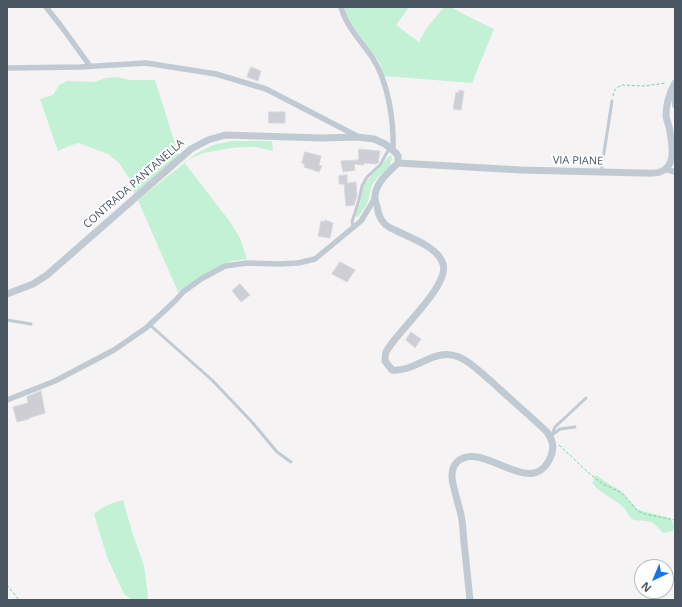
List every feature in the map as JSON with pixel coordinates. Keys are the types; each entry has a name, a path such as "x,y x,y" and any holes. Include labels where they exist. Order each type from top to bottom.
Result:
{"street":[{"path":"46,7 90,66"},
{"path":"7,400 55,381 114,350 150,324 184,292 201,279 225,266 247,263 298,263 315,259 361,221 375,198 378,186 383,178 398,163 398,156 392,148 393,135 391,112 379,68 342,13 341,7"},
{"path":"7,68 146,63 216,74 266,89 357,137"},
{"path":"672,84 675,106"},
{"path":"672,84 666,116 673,151 670,164 665,169 675,172"},
{"name":"CONTRADA PANTANELLA","path":"7,294 33,284 47,275 191,149 208,140 225,136 322,138 357,137 374,139 392,148"},
{"name":"VIA PIANE","path":"398,163 521,170 601,172 652,173 660,172 665,169"},
{"path":"375,198 378,214 387,226 430,247 443,264 443,273 432,294 385,354 385,361 388,366 392,370 400,371 442,354 460,357 486,377 546,430 552,440 552,453 549,461 543,469 534,473 524,474 474,456 464,458 456,463 452,478 461,515 470,600"}],"lane":[{"path":"601,172 612,101"},
{"path":"354,228 352,222 362,186 367,177 380,165 392,148"},
{"path":"7,320 31,324"},
{"path":"150,324 212,380 252,422 277,452 291,462"},
{"path":"552,440 555,427 586,398"},
{"path":"552,440 560,429 575,427"}],"path":[{"path":"612,101 614,91 622,85 644,86 672,84"},
{"path":"552,440 562,447 591,475 603,484 624,495 638,511 645,514 675,520"},
{"path":"7,585 19,600"}],"green space":[{"path":"344,7 409,7 396,25 419,42 426,29 444,7 451,7 494,29 472,83 384,76 380,63 350,22 345,13"},
{"path":"117,77 130,80 155,80 179,156 134,195 129,178 119,163 108,154 78,143 58,151 40,99 53,95 59,85 67,81 94,82 106,78"},
{"path":"232,141 272,141 273,151 256,147 231,148 203,153 188,160 197,153 213,145"},
{"path":"389,156 392,157 390,166 372,185 367,204 358,217 356,216 361,202 362,190 365,184"},
{"path":"185,163 230,222 240,238 247,259 232,261 216,268 178,292 138,200"},
{"path":"596,475 621,491 637,509 670,518 674,525 673,531 663,533 656,525 649,521 632,519 620,505 595,487 592,483"},
{"path":"123,500 144,566 148,596 147,600 132,600 124,594 107,557 94,514 108,505"}],"building":[{"path":"251,67 261,71 258,81 247,77"},
{"path":"459,90 464,91 461,110 453,109 456,92 459,93"},
{"path":"269,112 285,112 285,123 269,123"},
{"path":"359,149 380,151 378,163 364,163 364,165 354,164 355,170 343,172 341,161 358,160"},
{"path":"305,152 321,156 319,165 322,166 319,172 304,167 305,164 302,163"},
{"path":"347,175 347,183 356,182 357,196 354,205 346,206 344,184 339,184 339,176"},
{"path":"325,220 333,223 330,238 318,236 321,221 325,222"},
{"path":"340,262 355,270 347,282 332,274"},
{"path":"240,284 250,295 241,302 232,291"},
{"path":"411,332 421,339 415,348 406,340"},
{"path":"41,391 45,413 17,422 13,407 28,403 27,397"}]}
